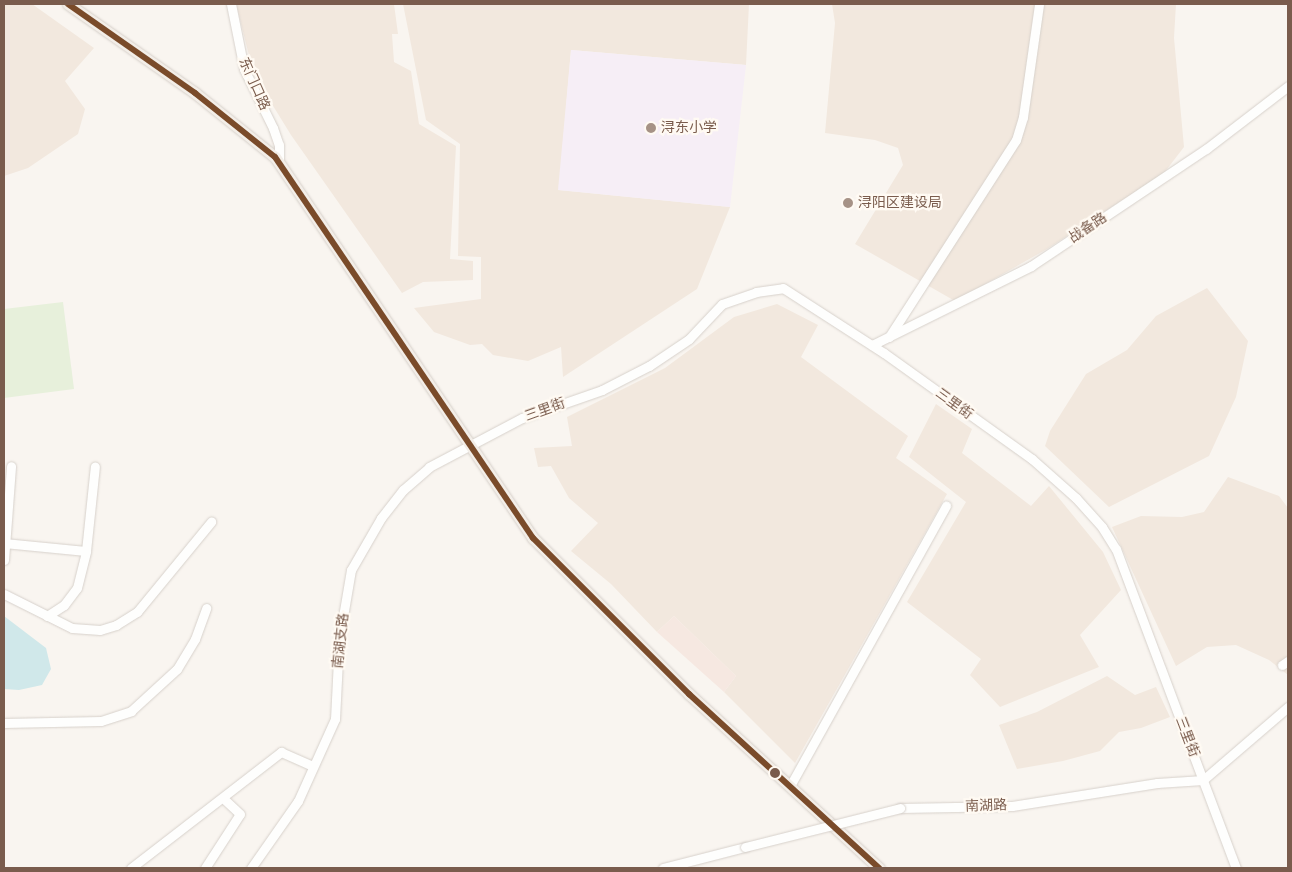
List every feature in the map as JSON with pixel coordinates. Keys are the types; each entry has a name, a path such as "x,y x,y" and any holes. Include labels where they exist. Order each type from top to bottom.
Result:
{"main road":[{"path":"68,4 196,93 279,163 472,444 533,538 689,694 879,868"}],"street":[{"name":"东门口路","path":"231,4 244,68 273,128 279,145 279,163"},
{"path":"889,337 1016,140 1022,117 1039,4"},
{"name":"战备路","path":"872,345 1031,266 1206,149 1288,86"},
{"name":"三里街","path":"472,444 522,418 602,390 649,366 689,339 722,304 756,292 783,288 872,345 1032,459 1076,498 1102,527 1116,549 1236,868"},
{"name":"南湖支路","path":"251,868 298,800 335,719 340,640 351,570 381,518 403,490 429,467 472,444"},
{"path":"4,560 6,503 10,466"},
{"path":"47,616 72,597 86,552 95,466"},
{"path":"790,786 946,506"},
{"path":"4,594 72,628 100,630 128,620 211,522"},
{"path":"4,543 86,552"},
{"path":"4,723 101,721 131,711 177,669 195,639 206,608"},
{"path":"1203,780 1288,707"},
{"path":"131,868 281,752 313,766"},
{"name":"南湖路","path":"663,868 900,808 1012,806 1156,783 1203,780"},
{"path":"205,868 240,814 223,798"}],"shaded area":[{"path":"4,4 32,4 94,48 65,81 85,109 78,134 28,168 4,176"},
{"path":"236,4 394,4 398,34 392,34 394,62 411,71 419,124 456,146 450,259 473,261 473,280 423,282 402,293 291,135 254,75"},
{"path":"403,4 749,4 746,65 571,50 559,190 730,207 697,289 563,377 561,347 528,361 493,355 482,344 470,345 434,332 414,308 481,299 481,257 458,256 460,144 426,120"},
{"path":"832,4 1176,4 1174,38 1184,147 1164,173 1047,249 955,301 855,244 903,165 898,148 875,140 825,133 835,23"},
{"name":"浔东小学","path":"571,50 746,65 730,207 558,190"},
{"path":"1207,288 1248,341 1236,397 1209,456 1109,507 1045,446 1050,431 1086,374 1127,350 1156,316"},
{"path":"777,304 818,325 801,357 908,436 896,458 947,494 795,763 724,692 736,676 674,616 657,632 611,584 571,551 598,523 569,498 551,466 538,467 534,448 572,446 567,417 665,368 734,317"},
{"path":"936,404 972,429 962,453 1031,506 1049,486 1103,552 1121,590 1080,635 1099,667 1000,707 970,675 981,659 907,602 966,502 909,457"},
{"path":"1228,477 1279,496 1288,508 1288,675 1269,660 1236,645 1207,647 1176,666 1112,527 1141,516 1182,517 1204,512"},
{"path":"674,616 736,676 724,692 657,632"},
{"path":"1107,676 1135,695 1156,687 1170,717 1141,728 1119,732 1100,751 1063,761 1017,769 999,725 1037,712"}],"green space":[{"path":"63,302 74,389 4,398 4,309"}],"water":[{"path":"4,616 46,648 51,669 42,685 19,690 4,689"}],"transit line":[{"path":"68,4 195,93 275,157 533,538 689,694 879,868"}],"place":[{"name":"浔东小学","path":"651,128"},
{"name":"浔阳区建设局","path":"848,203"}]}
